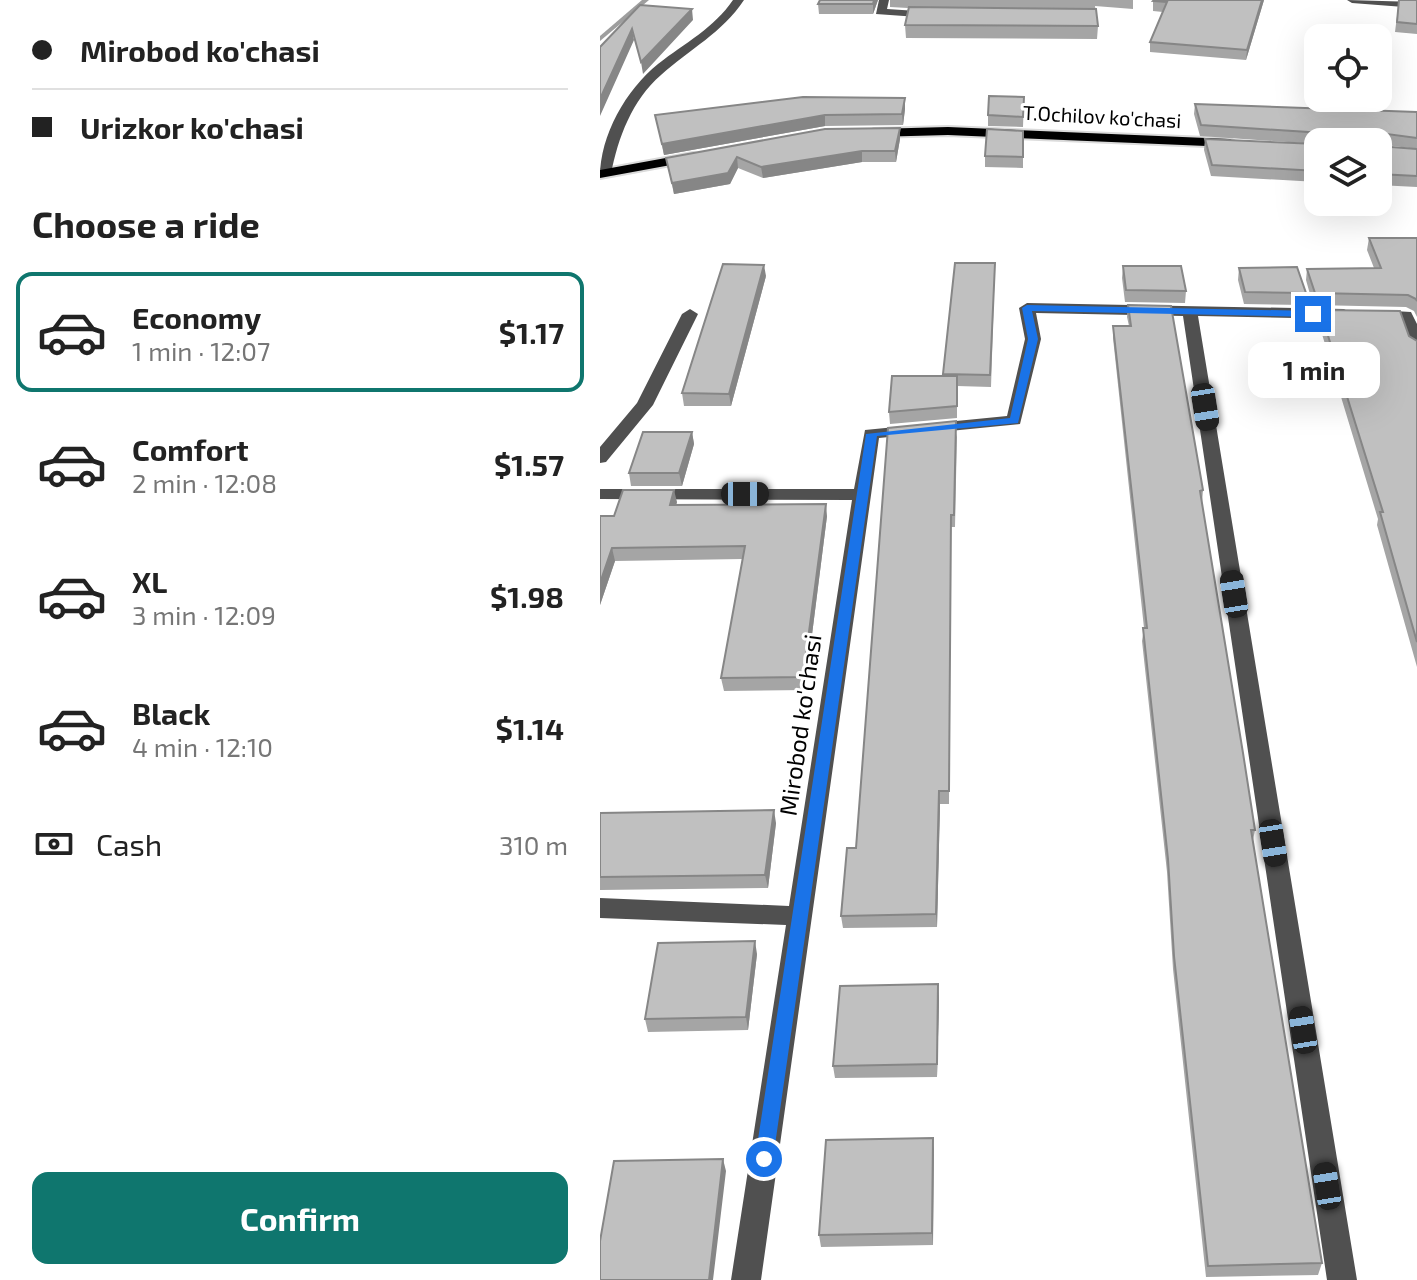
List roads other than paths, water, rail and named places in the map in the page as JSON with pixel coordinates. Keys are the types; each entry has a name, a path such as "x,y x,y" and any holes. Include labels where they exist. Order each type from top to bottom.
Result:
{"main road":[{"name":"T.Ochilov ko'chasi","path":"856,133 964,132 1242,144"},
{"path":"602,174 707,155"}],"street":[{"path":"602,174 611,138 652,75 729,16 739,0"},
{"path":"884,0 880,12 939,15"},
{"path":"1352,0 1417,5"},
{"name":"Mirobod ko'chasi","path":"746,1280 871,434 1014,420 1033,339 1027,308 1190,313"},
{"path":"1342,1280 1190,313 1406,315 1417,347"},
{"path":"600,458 645,405 690,314"},
{"path":"600,494 861,495"},
{"path":"600,908 799,916"}],"waterway":[{"path":"600,39 646,0"}]}
